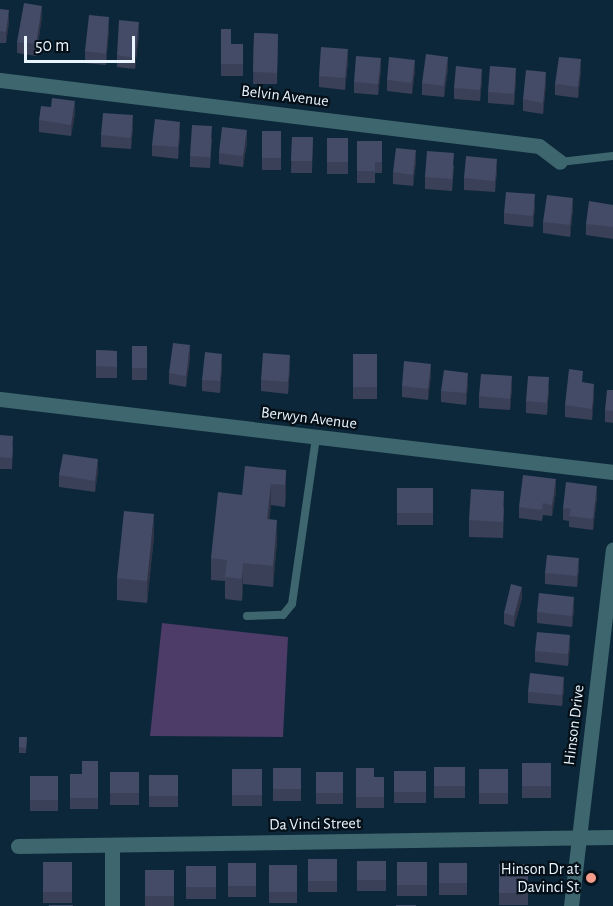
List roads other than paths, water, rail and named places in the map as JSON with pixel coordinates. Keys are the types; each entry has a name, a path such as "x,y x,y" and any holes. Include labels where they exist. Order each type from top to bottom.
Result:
{"street":[{"name":"Belvin Avenue","path":"0,80 538,146 560,162"},
{"name":"Berwyn Avenue","path":"0,399 613,472"},
{"name":"Hinson Drive","path":"571,906 613,549"},
{"name":"Da Vinci Street","path":"18,846 613,837"},
{"path":"112,845 112,906"}],"lane":[{"path":"560,162 613,156"},
{"path":"247,616 283,615 292,604 316,437"}],"place":[{"name":"Hinson Dr at Davinci St","path":"591,878"}]}
